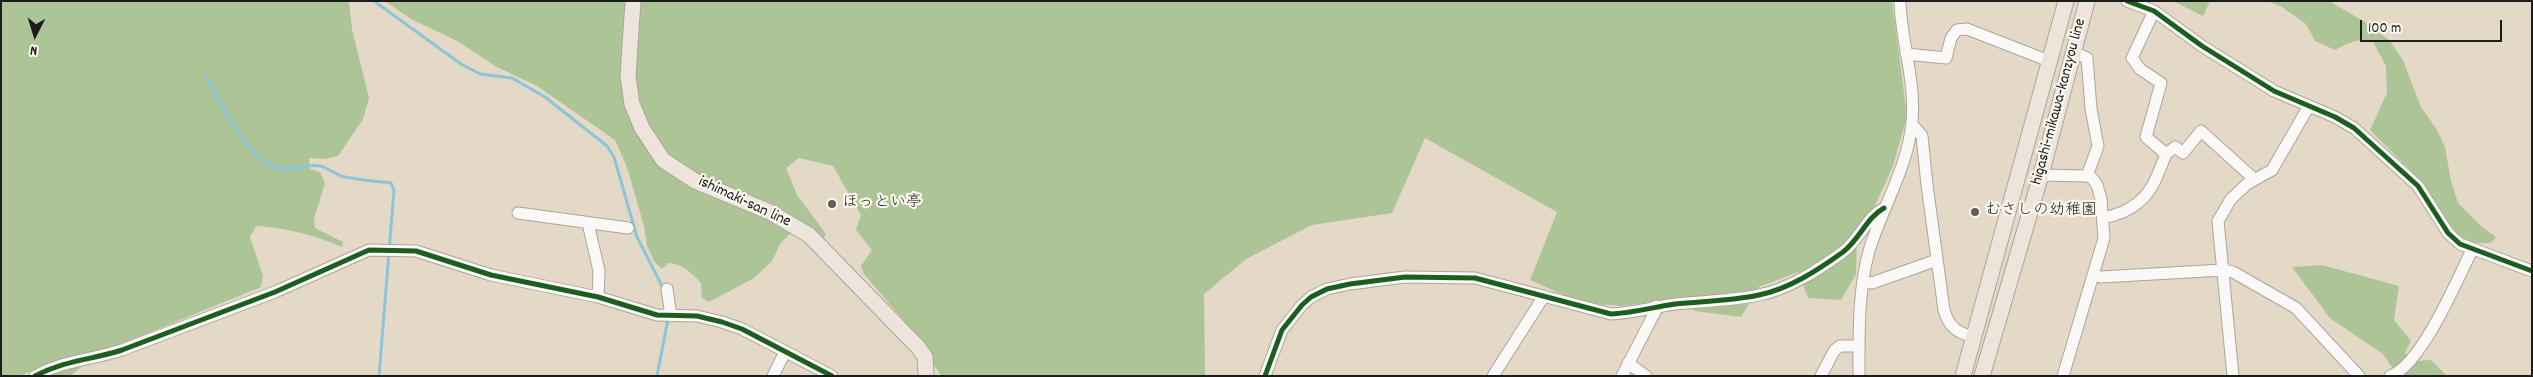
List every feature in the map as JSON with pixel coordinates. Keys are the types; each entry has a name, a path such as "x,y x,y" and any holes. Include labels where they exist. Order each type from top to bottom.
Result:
{"main road":[{"name":"ishimaki-san line","path":"633,1 628,76 632,104 642,128 663,160 696,180 770,212 809,235 918,347 925,356 926,376"},
{"name":"higashi-mikawa-kanzyou line","path":"1963,376 2066,1"},
{"name":"higashi-mikawa-kanzyou line","path":"1982,376 2041,175 2087,1"}],"street":[{"path":"1859,376 1863,282 1869,251 1906,151 1912,124 1913,93 1900,1"},
{"path":"2134,2 2154,11 2202,46 2253,79 2335,117 2354,128 2418,186 2448,232 2460,244 2532,271"},
{"path":"2154,11 2132,58 2140,69 2161,83 2146,138 2166,154"},
{"path":"1906,54 1946,58 1951,38 1957,30 1967,29 2050,61"},
{"path":"2073,52 2087,58 2091,109 2098,146 2087,176"},
{"path":"2233,376 2218,221 2231,199 2253,178 2272,170 2308,106"},
{"path":"1912,124 1922,136 1927,186 1948,324 1957,332 1973,337"},
{"path":"2104,218 2109,218 2134,206 2145,198 2154,184 2166,154 2175,147 2183,153 2201,130 2253,178"},
{"path":"2041,175 2087,176 2092,178 2097,186 2104,218 2104,238 2063,376"},
{"path":"1265,376 1282,330 1291,317 1311,297 1327,290 1383,278 1475,278 1611,314 1626,313 1656,306 1739,299 1785,287 1844,251 1874,213 1884,208"},
{"path":"518,213 628,228"},
{"path":"588,223 599,271 598,297"},
{"path":"35,376 68,362 104,356 122,350 275,292 369,250 416,252 502,278 598,297 657,314 697,316 722,322 742,329 832,376"},
{"path":"2390,376 2401,372 2425,342 2472,250"},
{"path":"1863,282 1872,283 1938,260"},
{"path":"2094,275 2101,277 2223,270 2233,272 2296,308 2359,376"},
{"path":"668,289 671,316"},
{"path":"1493,376 1544,296"},
{"path":"1622,376 1656,310 1656,306"},
{"path":"1821,376 1834,351 1840,346 1859,346"},
{"path":"773,376 785,352"},
{"path":"1628,363 1646,376"}],"green space":[{"path":"1,1 349,1 352,29 369,98 363,119 338,156 325,159 309,158 310,169 320,172 325,183 314,219 315,228 343,242 342,247 300,233 256,226 250,237 263,276 261,287 99,353 70,376 41,376 33,370 20,376 1,376"},
{"path":"385,1 1892,1 1907,116 1893,166 1873,210 1857,231 1856,274 1841,300 1808,298 1798,272 1759,287 1741,317 1695,311 1682,298 1622,306 1582,303 1530,280 1557,212 1425,138 1392,213 1312,225 1246,259 1204,294 1205,376 942,376 930,360 917,336 864,274 861,266 872,250 856,230 861,215 833,166 799,158 786,168 797,195 826,234 822,240 800,223 780,244 772,261 754,278 709,302 702,298 701,283 686,269 673,263 668,263 662,269 654,261 647,246 644,226 627,167 615,140 537,86 497,67 457,41 411,19"},
{"path":"2173,1 2210,1 2203,16"},
{"path":"2268,1 2329,1 2365,22 2389,40 2403,60 2421,107 2437,130 2445,147 2451,181 2458,203 2482,227 2496,237 2491,243 2474,243 2458,235 2414,174 2370,130 2387,93 2386,66 2373,42 2358,40 2335,50 2315,41 2306,24 2282,7"},
{"path":"2322,265 2399,286 2394,320 2411,341 2405,353 2414,361 2431,360 2447,376 2398,376 2383,354 2330,318 2292,267"}],"waterway":[{"path":"374,1 461,64 480,74 512,78 545,97 607,146 614,157 637,237 663,288"},
{"path":"206,77 245,142 265,162 281,168 314,165 326,168 341,176 391,183 394,190 379,376"},
{"path":"657,376 668,319"}],"cycle path":[{"path":"2127,1 2154,11 2202,46 2274,91 2335,117 2354,128 2418,186 2448,233 2460,244 2532,271"},
{"path":"1265,376 1282,330 1302,305 1311,297 1327,289 1405,277 1475,278 1611,314 1675,304 1738,299 1770,292 1792,284 1813,272 1849,247 1872,217 1884,208"},
{"path":"35,376 68,363 122,350 275,292 369,250 416,251 491,275 598,297 657,315 697,316 722,322 742,329 832,376"}],"place":[{"name":"ほっとい亭","path":"832,204"},
{"name":"むさしの幼稚園","path":"1975,212"}]}
